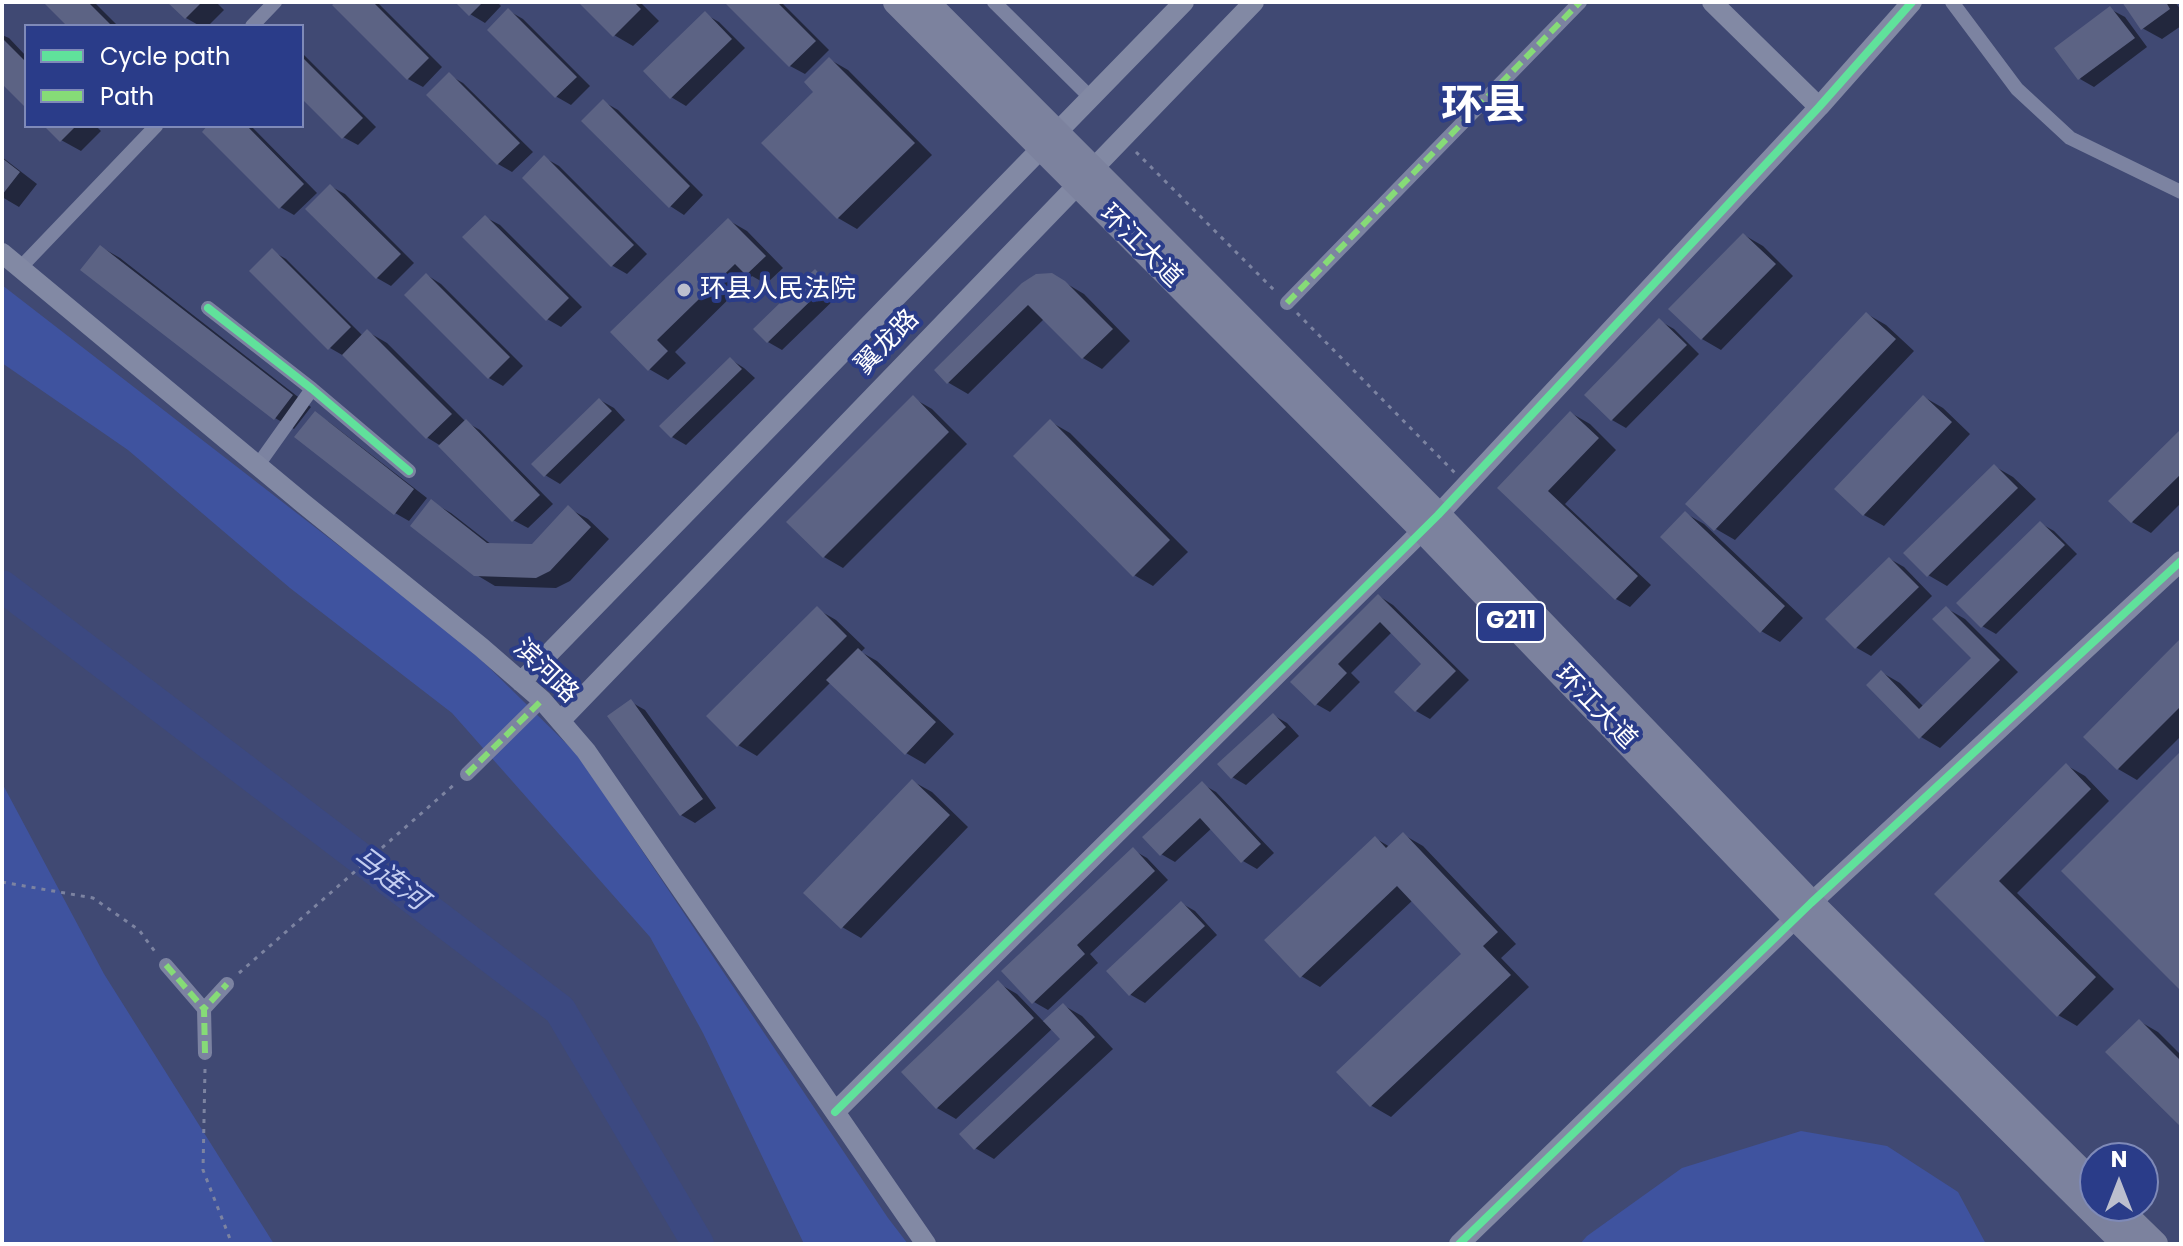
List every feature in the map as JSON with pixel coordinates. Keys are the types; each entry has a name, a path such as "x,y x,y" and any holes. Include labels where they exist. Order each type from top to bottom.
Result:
{"highway":[{"name":"环江大道","path":"896,2 1049,141 1430,522 2125,1244"},
{"name":"环江大道","path":"926,2 1049,141"},
{"name":"环江大道","path":"1804,910 2079,1170"},
{"path":"2132,1222 2155,1244"}],"main road":[{"name":"翼龙路","path":"521,682 1184,2"},
{"name":"翼龙路","path":"560,721 1254,2"},
{"path":"1712,2 1819,107"},
{"path":"835,1112 1430,522 1819,107 1912,2"},
{"name":"滨河路","path":"2,253 542,700 586,751 926,1244"},
{"path":"1459,1244 1804,910 2181,561"}],"street":[{"path":"254,24 275,2"},
{"path":"994,2 1091,98"},
{"path":"1287,303 1580,2"},
{"path":"1952,2 2017,89 2070,138 2181,192"},
{"path":"21,267 154,128"},
{"path":"208,308 312,389 409,471"},
{"path":"258,465 312,389"},
{"path":"467,774 542,700"},
{"path":"166,965 204,1009 205,1053"},
{"path":"204,1009 227,984"}],"path":[{"path":"227,984 467,774"},
{"path":"2,882 93,898 139,930 166,965"},
{"path":"205,1053 203,1170 232,1244"}],"shaded area":[{"path":"2,285 462,641 578,755 908,1244 804,1244 703,1033 650,937 452,713 290,588 128,450 2,363"},
{"path":"2,783 104,974 274,1244 2,1244"},
{"path":"1801,1131 1887,1146 1958,1192 1986,1244 1580,1244 1682,1168"}],"building":[{"path":"43,2 88,2 110,24 65,24"},
{"path":"167,2 202,2 185,19"},
{"path":"336,2 373,2 429,58 407,80 332,5"},
{"path":"455,2 483,2 469,16"},
{"path":"578,2 634,2 641,9 613,37"},
{"path":"724,2 777,2 816,41 789,67"},
{"path":"2122,2 2166,2 2170,9 2141,30"},
{"path":"2110,6 2135,38 2078,80 2054,48"},
{"path":"508,8 577,77 555,98 487,30"},
{"path":"705,11 732,39 670,99 643,71"},
{"path":"2,38 24,60 24,106 2,84"},
{"path":"829,57 915,143 837,219 761,143 813,92 804,82"},
{"path":"304,59 363,118 342,139 304,101"},
{"path":"449,72 520,143 497,165 426,95"},
{"path":"603,99 690,186 669,208 581,121"},
{"path":"46,128 74,128 60,142"},
{"path":"205,128 249,128 304,184 279,209 202,132"},
{"path":"544,155 634,245 611,267 522,178"},
{"path":"2,158 20,172 2,195"},
{"path":"330,184 401,254 376,279 305,209"},
{"path":"485,215 569,298 546,321 462,237"},
{"path":"728,218 766,256 746,275 735,264 657,340 668,351 648,371 610,332"},
{"path":"1743,233 1776,264 1701,340 1668,309"},
{"path":"100,245 293,395 274,420 80,270"},
{"path":"272,248 351,327 328,350 249,271"},
{"path":"815,269 829,283 767,343 753,329"},
{"path":"426,273 510,357 488,379 404,295"},
{"path":"1052,273 1065,281 1113,329 1082,359 1028,305 947,384 934,370 1022,283 1036,274"},
{"path":"1866,312 1896,339 1714,531 1685,504"},
{"path":"1659,318 1687,345 1611,421 1584,395"},
{"path":"367,329 452,414 426,439 342,355"},
{"path":"730,357 742,369 671,438 659,426"},
{"path":"913,395 949,432 823,558 786,522"},
{"path":"1923,395 1952,422 1863,516 1834,489"},
{"path":"599,398 612,411 544,477 531,464"},
{"path":"315,411 414,489 394,515 294,437"},
{"path":"1570,411 1599,438 1548,491 1638,576 1615,600 1497,488"},
{"path":"466,419 540,495 512,522 438,446"},
{"path":"1050,419 1170,540 1133,577 1013,456"},
{"path":"2181,429 2181,474 2131,523 2108,501"},
{"path":"1994,464 2018,488 1927,577 1903,553"},
{"path":"431,499 487,543 532,544 568,505 591,527 550,571 536,578 474,576 410,526"},
{"path":"1685,511 1785,606 1760,633 1660,537"},
{"path":"2040,521 2065,545 1981,628 1956,603"},
{"path":"1889,557 1919,587 1855,649 1825,619"},
{"path":"1378,594 1456,671 1415,712 1394,692 1421,664 1380,622 1338,664 1347,673 1315,706 1290,682"},
{"path":"817,606 847,636 737,747 706,716"},
{"path":"1946,606 2000,660 1919,739 1866,685 1881,670 1919,709 1971,658 1932,619"},
{"path":"2181,638 2181,706 2117,770 2083,737"},
{"path":"858,648 936,722 905,755 826,680"},
{"path":"631,699 703,799 680,816 607,716"},
{"path":"1273,713 1286,727 1231,779 1217,764"},
{"path":"2181,751 2181,991 2061,871"},
{"path":"2066,763 2091,789 1999,881 2096,977 2057,1017 1934,894"},
{"path":"912,779 950,815 841,929 803,893"},
{"path":"1202,781 1261,844 1241,863 1200,818 1160,856 1142,837"},
{"path":"1403,832 1498,932 1483,946 1511,975 1370,1107 1336,1072 1461,954 1397,886 1300,978 1264,940 1375,836 1386,848"},
{"path":"1133,847 1155,871 1077,945 1085,954 1032,1004 1001,971"},
{"path":"1181,901 1205,926 1129,996 1106,971"},
{"path":"998,980 1034,1018 936,1109 901,1072"},
{"path":"1063,1003 1095,1037 974,1150 959,1134 1060,1039 1043,1021"},
{"path":"2139,1019 2181,1061 2181,1127 2105,1052"}],"waterway":[{"name":"马连河","path":"2,586 560,1010 698,1244"}],"marked path":[{"path":"1287,303 1580,2"},
{"path":"467,774 542,700"},
{"path":"166,965 204,1009"},
{"path":"205,1053 204,1009 227,984"}],"cycle path":[{"path":"835,1112 1438,515 1819,107 1912,2"},
{"path":"208,308 312,389 409,471"},
{"path":"1459,1244 1811,903 2181,561"}],"place":[{"name":"环县人民法院","path":"684,290"}],"district":[{"name":"环县","path":"1483,108"}]}
